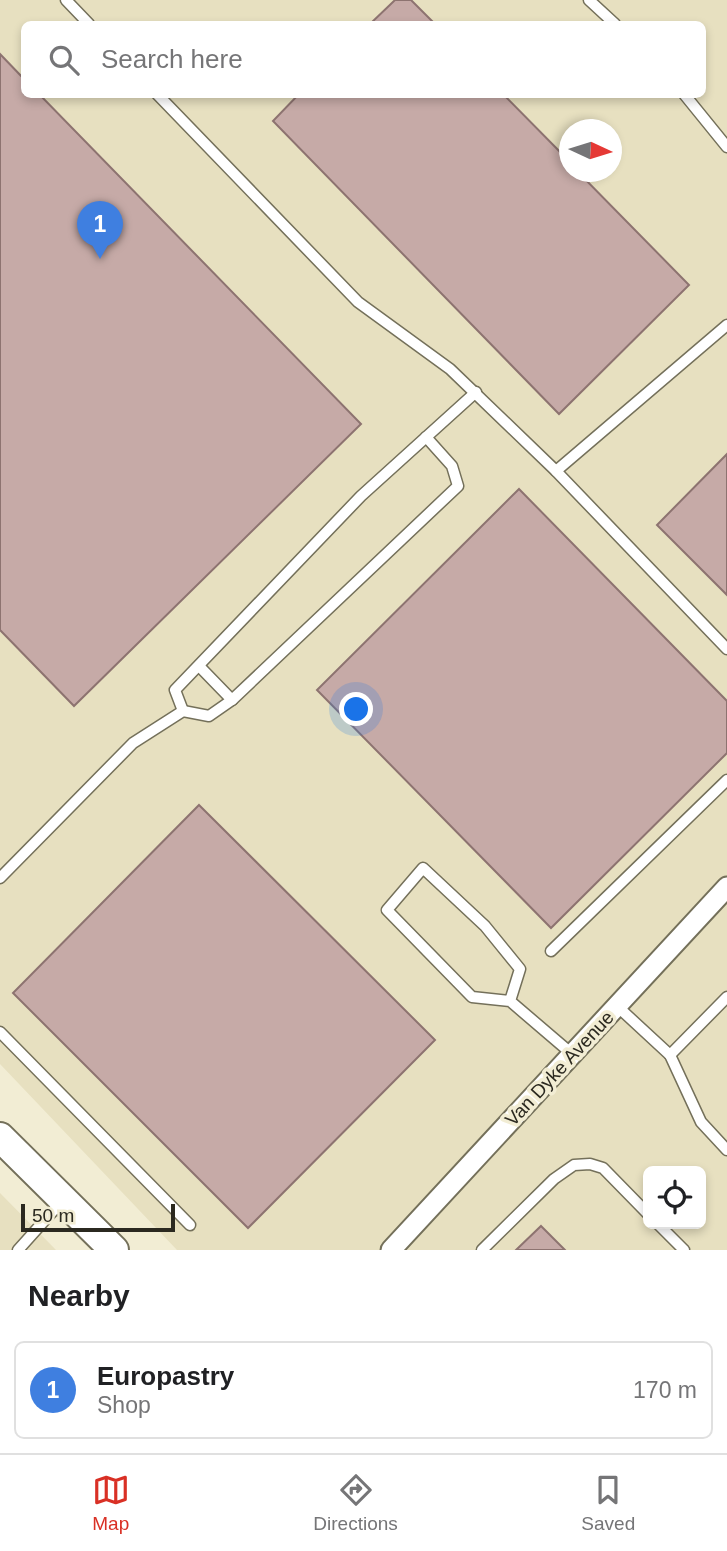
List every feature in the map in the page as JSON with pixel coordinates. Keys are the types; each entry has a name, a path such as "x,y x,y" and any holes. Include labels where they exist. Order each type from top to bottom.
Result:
{"street":[{"name":"Van Dyke Avenue","path":"391,1250 727,887"},
{"path":"0,1137 114,1250"}],"lane":[{"path":"66,0 86,21"},
{"path":"589,0 612,21"},
{"path":"161,98 358,302 450,369 476,392 727,649"},
{"path":"687,98 727,147"},
{"path":"556,471 727,325"},
{"path":"183,711 175,690 361,496 476,392"},
{"path":"0,878 133,743 183,711 209,716 232,700 457,486 452,466 426,437"},
{"path":"199,666 232,700"},
{"path":"551,951 727,780"},
{"path":"510,1001 520,969 485,926 423,868 387,909 472,997 510,1001 572,1054"},
{"path":"670,1055 727,997"},
{"path":"617,1006 670,1055 701,1122 727,1150"},
{"path":"0,1032 190,1225"},
{"path":"482,1250 554,1180 574,1165 590,1164 603,1168 643,1209"},
{"path":"18,1250 62,1200"},
{"path":"663,1229 684,1250"}],"shaded area":[{"path":"0,0 727,0 727,1250 177,1250 0,1064"},
{"path":"0,1193 56,1250 0,1250"}],"building":[{"path":"395,0 411,0 432,21 373,21"},
{"path":"0,54 21,76 21,98 43,98 361,424 74,706 0,630"},
{"path":"295,98 507,98 559,151 559,182 588,182 689,285 559,414 273,121"},
{"path":"727,454 727,595 657,525"},
{"path":"519,489 727,701 727,753 551,928 317,690"},
{"path":"199,805 435,1040 248,1228 13,993"},
{"path":"541,1226 565,1250 516,1250"}],"place":[{"name":"Europastry","path":"100,259"}]}
